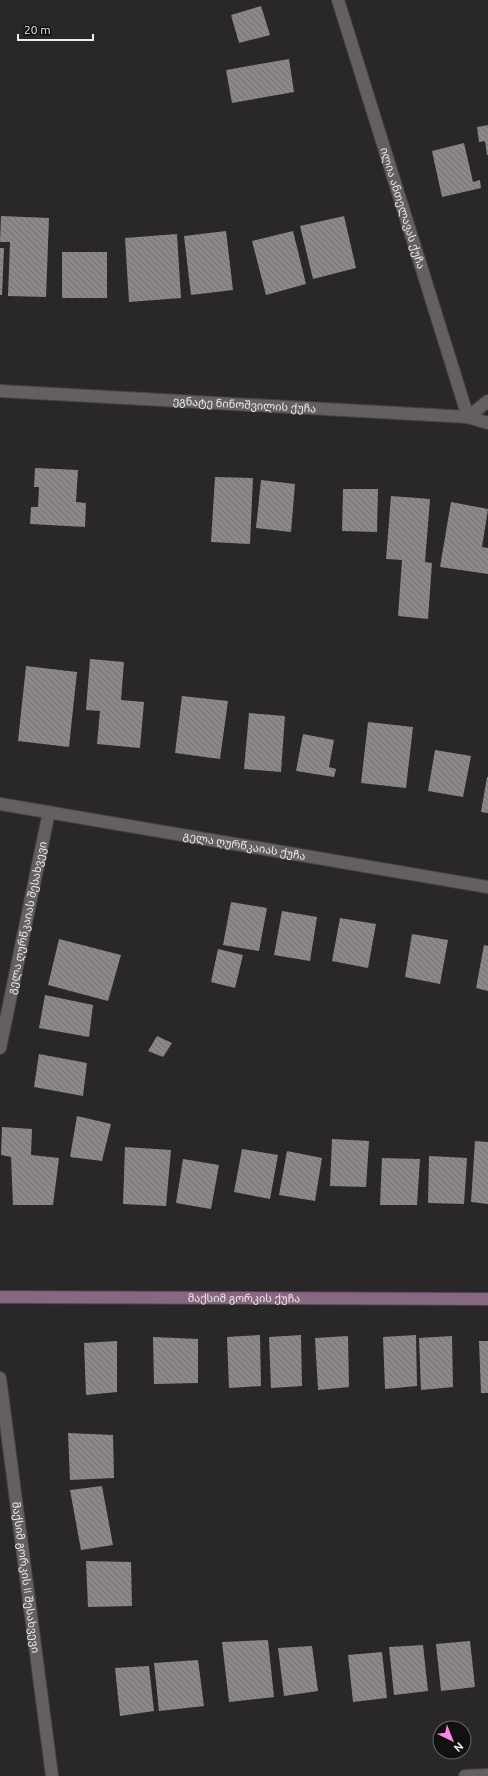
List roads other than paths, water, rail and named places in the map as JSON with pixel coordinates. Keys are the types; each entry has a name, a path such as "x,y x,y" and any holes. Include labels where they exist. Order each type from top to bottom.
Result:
{"street":[{"name":"ილია ანთელავას ქუჩა","path":"338,0 468,417"},
{"name":"ეგნატე ნინოშვილის ქუჩა","path":"0,391 468,417 488,423"},
{"path":"468,417 488,401"},
{"name":"გელა ღურწკაიას ქუჩა","path":"0,804 488,887"},
{"name":"გელა ღურწკაიას შესახვევი","path":"0,1048 49,812"},
{"name":"მაქსიმ გორკის ქუჩა","path":"0,1297 488,1299"},
{"name":"მაქსიმ გორკის II შესახვევი","path":"0,1378 52,1776"},
{"path":"465,1776 488,1775"}]}
